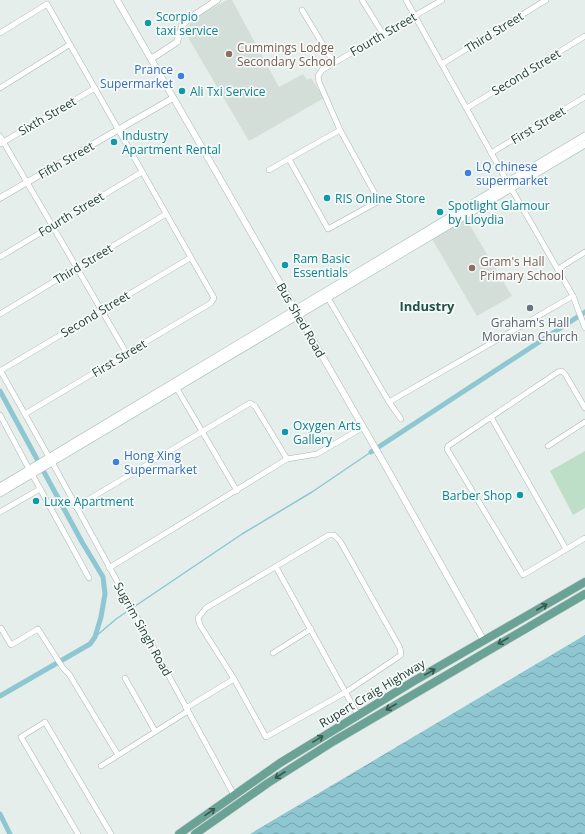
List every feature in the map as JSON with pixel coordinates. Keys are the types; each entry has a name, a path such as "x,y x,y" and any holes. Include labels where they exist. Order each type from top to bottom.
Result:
{"main road":[{"path":"0,487 31,471 176,388 297,312 328,298 510,185 585,136"},
{"path":"50,460 510,185 585,144"},
{"path":"0,493 31,471"},
{"name":"Rupert Craig Highway","path":"178,834 280,763 358,715 585,582"},
{"name":"Rupert Craig Highway","path":"195,834 268,783 334,740 585,594"}],"street":[{"name":"Bus Shed Road","path":"117,0 297,312 362,428 379,455 484,641"},
{"path":"151,59 177,42 182,26 187,20 217,0"},
{"path":"362,0 383,34"},
{"path":"406,0 573,296 585,328"},
{"name":"Fourth Street","path":"340,130 319,82 319,74 325,68 442,0"},
{"name":"Third Street","path":"442,64 546,0"},
{"path":"0,33 47,4 190,258"},
{"path":"302,10 334,63"},
{"name":"Second Street","path":"467,108 585,36"},
{"path":"0,88 70,45"},
{"name":"Sixth Street","path":"2,143 95,88"},
{"name":"First Street","path":"491,153 585,97"},
{"name":"Fifth Street","path":"0,198 173,98"},
{"path":"269,170 340,130 379,201 328,229 289,159"},
{"path":"0,136 2,143 127,354"},
{"name":"Fourth Street","path":"0,257 142,172"},
{"name":"Third Street","path":"0,314 166,214"},
{"path":"558,269 585,252"},
{"name":"Second Street","path":"0,371 190,258"},
{"name":"First Street","path":"25,414 127,354 213,300 214,298 190,258"},
{"path":"389,402 573,296"},
{"path":"328,298 389,402 401,419"},
{"name":"Sugrim Singh Road","path":"0,371 139,620 234,795"},
{"path":"585,408 562,371 558,372 448,446 447,449 523,575 528,574 585,538"},
{"path":"176,388 237,491"},
{"path":"76,507 251,403 255,406 287,459"},
{"path":"0,415 89,578"},
{"path":"491,417 566,549"},
{"path":"548,446 585,422"},
{"path":"109,568 287,459 317,454 362,428"},
{"path":"0,512 40,489"},
{"path":"334,536 340,541 400,648 401,655 346,692 266,737 234,679 200,625 198,618 200,613 325,537 334,536"},
{"path":"276,567 358,715"},
{"path":"0,622 1,629 11,645 38,629 63,668 69,674 118,755"},
{"path":"273,652 311,630"},
{"path":"125,678 155,731"},
{"path":"101,766 234,679"},
{"path":"78,834 21,737 45,722 111,834"}],"shaded area":[{"name":"Cummings Lodge Secondary School","path":"227,0 232,0 279,87 303,74 307,80 311,78 324,98 249,141 186,34 186,29 194,18"},
{"name":"Gram's Hall Primary School","path":"466,219 512,296 477,316 432,239"}],"green space":[{"path":"585,451 585,508 573,515 550,471"}],"water":[{"path":"585,635 585,834 250,834"}],"waterway":[{"path":"371,452 585,312"},
{"path":"0,391 82,542 103,577 105,594 101,617 95,637 90,644 0,696"},
{"path":"95,637 116,619 242,534 312,492 371,452"},
{"path":"0,814 10,834"}],"place":[{"name":"Scorpio taxi service","path":"148,23"},
{"name":"Cummings Lodge Secondary School","path":"229,54"},
{"name":"Prance Supermarket","path":"181,76"},
{"name":"Ali Txi Service","path":"182,91"},
{"name":"Industry Apartment Rental","path":"114,142"},
{"name":"LQ chinese supermarket","path":"468,173"},
{"name":"RIS Online Store","path":"327,198"},
{"name":"Spotlight Glamour by Lloydia","path":"440,212"},
{"name":"Ram Basic Essentials","path":"285,265"},
{"name":"Gram's Hall Primary School","path":"472,268"},
{"name":"Graham's Hall Moravian Church","path":"530,308"},
{"name":"Oxygen Arts Gallery","path":"285,432"},
{"name":"Hong Xing Supermarket","path":"116,462"},
{"name":"Barber Shop","path":"520,495"},
{"name":"Luxe Apartment","path":"36,501"}],"district":[{"name":"Industry","path":"427,306"}]}
